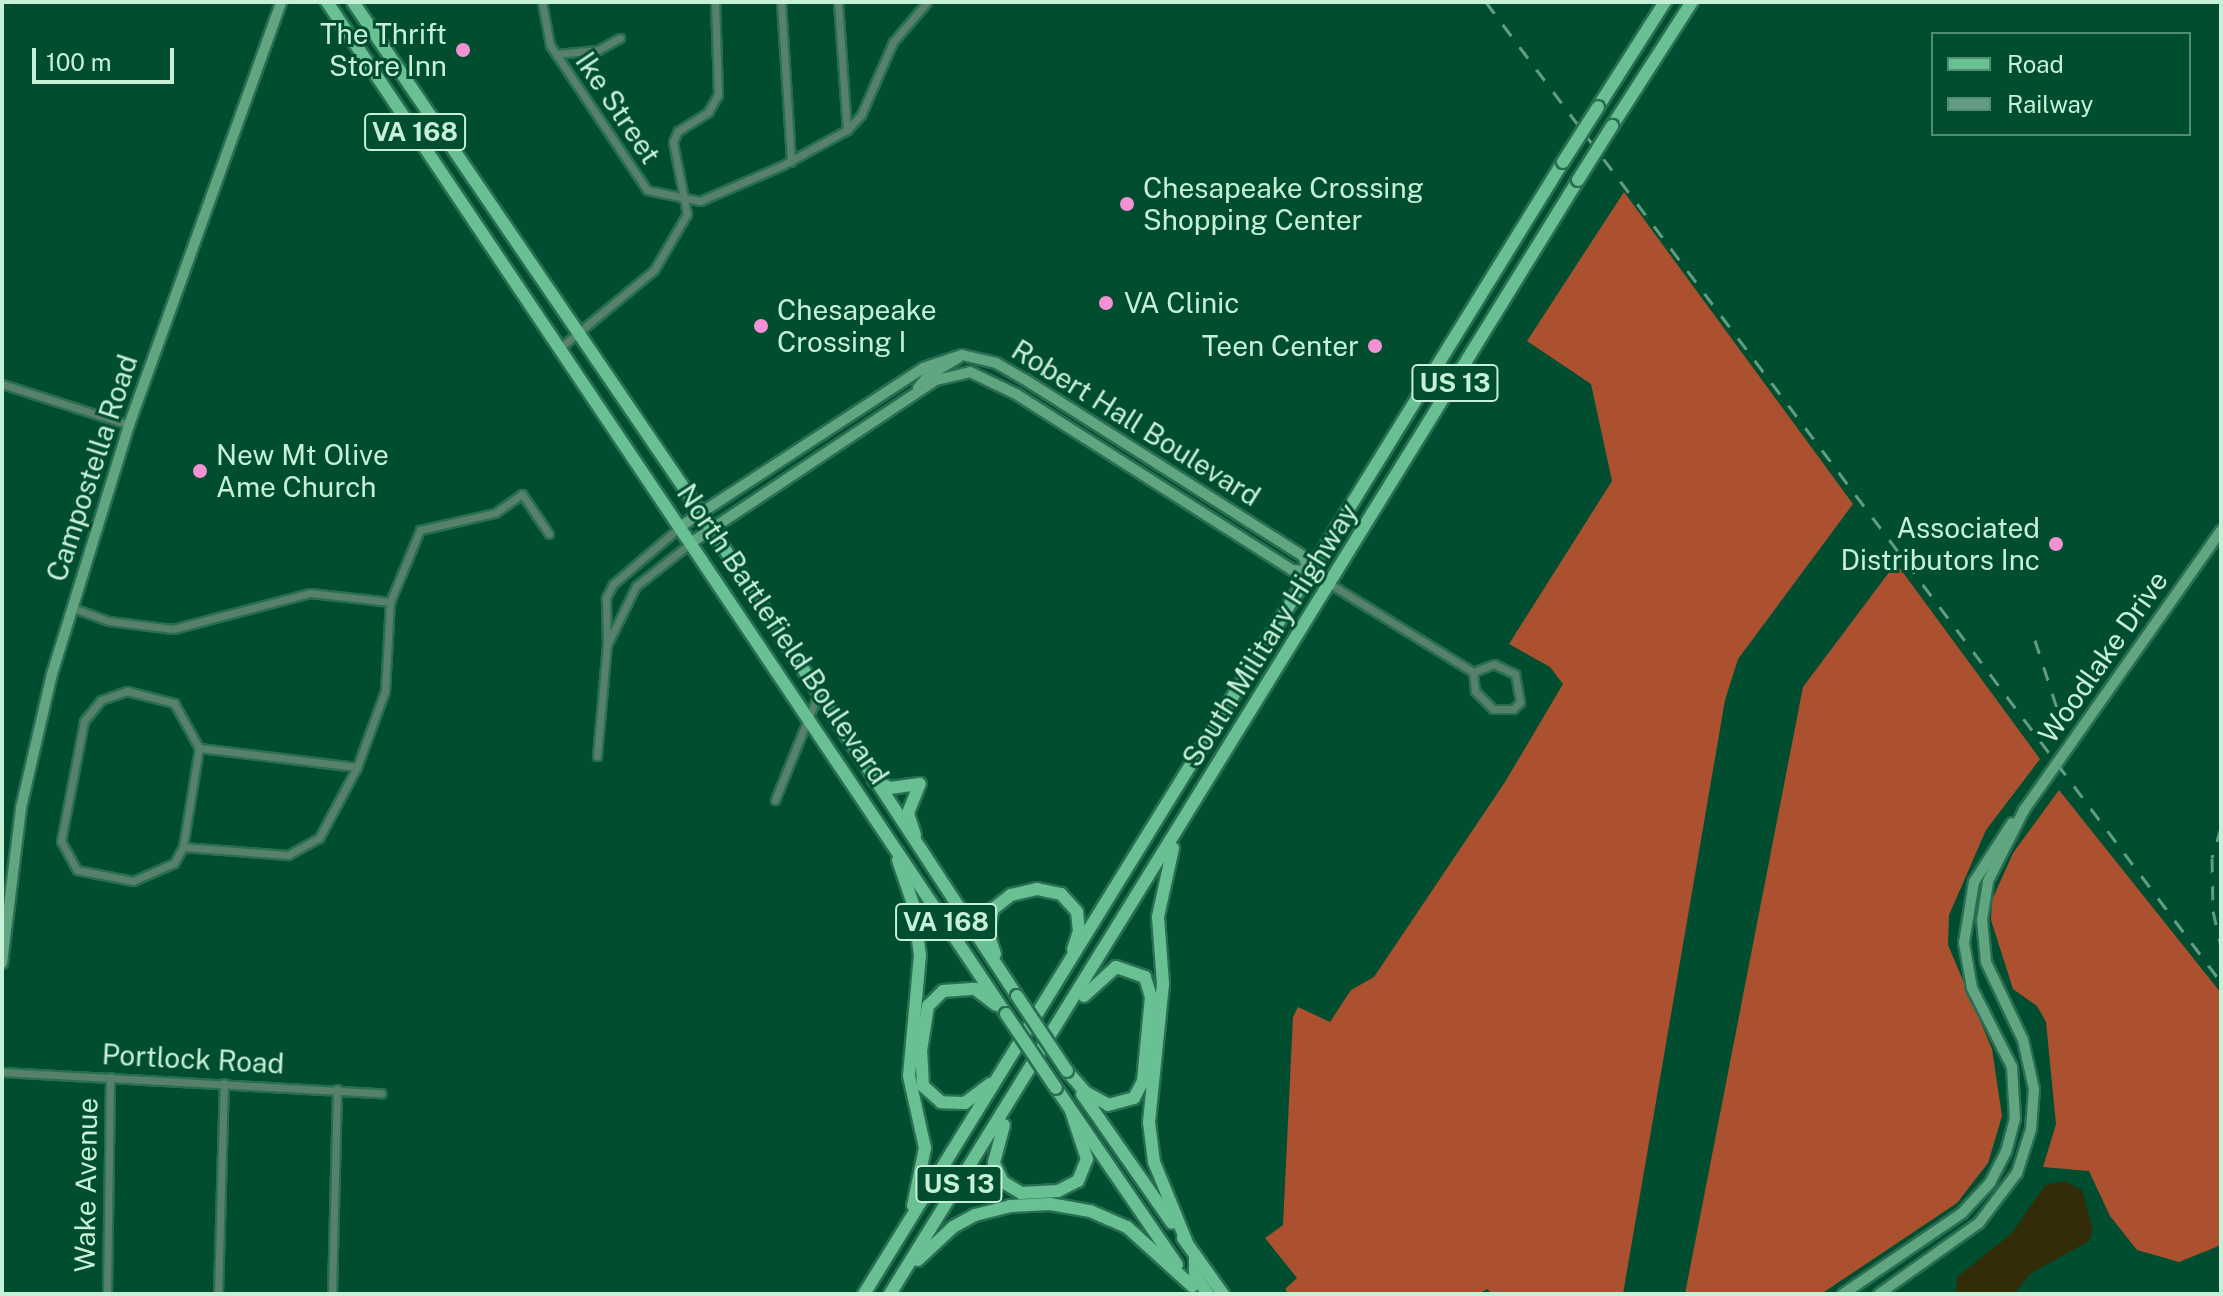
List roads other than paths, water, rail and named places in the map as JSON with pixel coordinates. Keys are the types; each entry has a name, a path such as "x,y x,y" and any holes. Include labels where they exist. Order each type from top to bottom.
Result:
{"main road":[{"name":"North Battlefield Boulevard","path":"327,2 1194,1290"},
{"name":"North Battlefield Boulevard","path":"353,2 701,513 873,780 1067,1071 1187,1243"},
{"name":"South Military Highway","path":"864,1294 1043,1008 1309,571 1665,2"},
{"name":"South Military Highway","path":"891,1294 1578,180 1692,2"},
{"path":"873,780 890,788 920,784 908,813 922,853"},
{"path":"1182,825 1158,917 1163,984 1149,1122 1159,1176 1187,1243"},
{"path":"886,831 913,904 920,955 909,1076 925,1148 909,1220"},
{"path":"1017,996 989,942 988,919 1011,895 1037,889 1061,894 1077,912 1079,931 1043,1008"},
{"path":"1056,1029 1106,971 1136,970 1150,986 1143,1081 1134,1098 1118,1106 1097,1102 1067,1071"},
{"path":"1006,1014 975,989 943,991 928,1006 919,1074 923,1086 941,1102 965,1103 990,1084 1014,1053"},
{"path":"1028,1074 994,1151 997,1173 1011,1189 1049,1193 1078,1181 1087,1159 1071,1111"},
{"path":"891,1294 953,1227 992,1209 1029,1204 1070,1206 1110,1218 1142,1239 1194,1290"},
{"name":"VA 168","path":"1187,1243 1223,1294"},
{"path":"1195,1255 1195,1275 1208,1294"}],"street":[{"name":"Campostella Road","path":"2,963 21,808 73,608 129,425 281,2"},
{"name":"Ike Street","path":"542,2 545,33 556,54 647,190 700,201 791,162 847,130 861,115 893,42 927,2"},
{"name":"Ike Street","path":"689,200 673,142 678,131 708,112 718,95 715,2"},
{"path":"781,2 791,162"},
{"path":"838,2 847,130"},
{"name":"Ike Street","path":"556,54 598,50 620,38"},
{"path":"561,347 581,335 660,262 687,214 689,200"},
{"path":"597,756 607,645 606,598 613,584 681,526 923,368 962,355"},
{"path":"915,394 928,376 962,355"},
{"name":"Robert Hall Boulevard","path":"962,355 996,363 1024,379 1303,556 1309,571"},
{"name":"Robert Hall Boulevard","path":"692,542 915,394 956,372 987,377 1292,570 1309,571 1330,584"},
{"path":"2,384 129,425"},
{"path":"183,847 300,853 319,838 357,767 385,691 390,602 420,530 495,513 522,494 549,534"},
{"name":"Woodlake Drive","path":"1843,1294 1962,1213 1990,1183 2006,1152 2015,1119 2012,1067 1972,988 1964,922 1986,856 2024,810 2221,531"},
{"path":"607,645 636,586 692,542"},
{"path":"1330,584 1473,672 1479,699 1493,709 1513,709 1520,702 1515,674 1494,664 1473,672"},
{"path":"73,608 109,621 173,629 310,593 390,602"},
{"path":"113,693 165,697 182,712 199,748 183,847 174,863 144,880 88,875 63,852 65,808 84,721 113,693"},
{"path":"775,800 818,694"},
{"path":"199,748 357,767"},
{"name":"Woodlake Drive","path":"1879,1294 1987,1215 2010,1185 2026,1150 2034,1110 2031,1067 1989,973 1982,932 1991,872 2024,810"},
{"name":"Portlock Road","path":"2,1072 381,1093"},
{"name":"Wake Avenue","path":"107,1294 110,1077"},
{"path":"218,1294 224,1083"},
{"path":"332,1294 337,1089"}],"railway":[{"path":"1486,2 2221,982"},
{"path":"2035,640 2058,711"},
{"path":"2221,828 2212,858 2213,911 2221,947"}],"place":[{"name":"The Thrift Store Inn","path":"463,50"},
{"name":"Chesapeake Crossing Shopping Center","path":"1127,204"},
{"name":"VA Clinic","path":"1106,303"},
{"name":"Chesapeake Crossing I","path":"761,326"},
{"name":"Teen Center","path":"1375,346"},
{"name":"New Mt Olive Ame Church","path":"200,471"},
{"name":"Associated Distributors Inc","path":"2056,544"}]}
